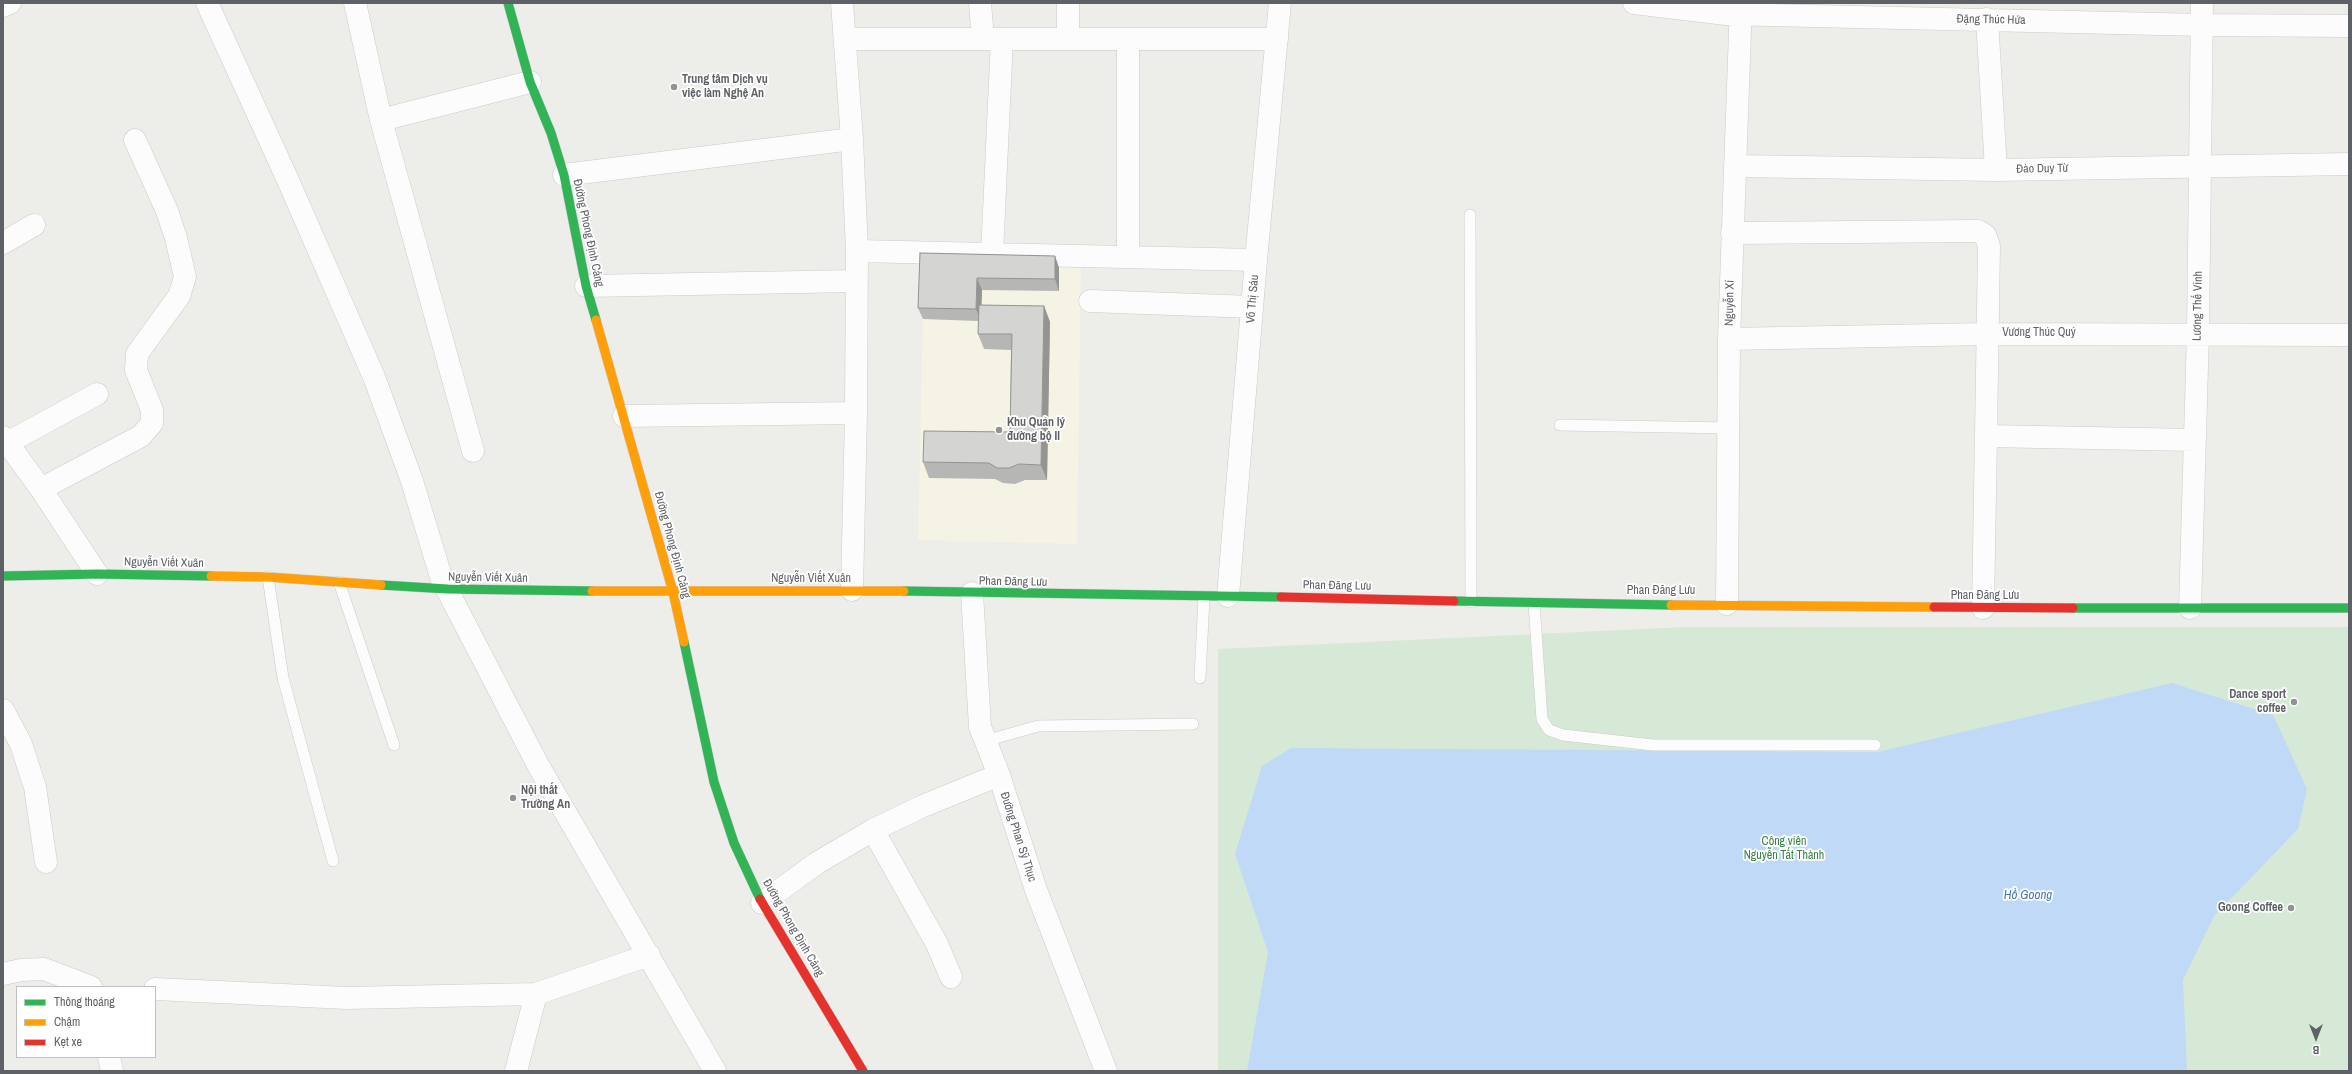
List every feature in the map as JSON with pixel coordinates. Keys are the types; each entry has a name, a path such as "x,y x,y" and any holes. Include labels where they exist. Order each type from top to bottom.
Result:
{"street":[{"path":"3,6 10,3"},
{"path":"355,3 381,120 473,451"},
{"name":"Đường Phong Định Cảng","path":"508,3 530,82 551,133 564,175 586,286 673,592 714,782 734,843 762,903 798,959 863,1071"},
{"path":"842,3 846,39 857,251 855,281 856,413 852,590"},
{"path":"980,3 992,39 992,254"},
{"path":"1068,3 1068,39"},
{"name":"Võ Thị Sáu","path":"1228,596 1256,260 1280,3"},
{"name":"Đặng Thúc Hứa","path":"1634,3 1726,14 1741,8 1874,10 1987,19 2013,12 2202,24 2349,26"},
{"name":"Lương Thế Vinh","path":"2190,608 2198,333 2202,3"},
{"path":"214,4 287,178 374,377 412,481 442,580 538,765 715,1071"},
{"name":"Nguyễn Xí","path":"1727,604 1729,338 1741,8"},
{"path":"1987,19 1996,170"},
{"path":"846,39 1277,39"},
{"path":"1128,39 1128,257"},
{"path":"381,120 530,82"},
{"path":"564,175 852,139"},
{"path":"41,489 141,436 152,423 152,410 136,370 137,354 179,296 185,277 167,211 135,140"},
{"name":"Đào Duy Từ","path":"1735,166 1996,170 2349,164"},
{"path":"3,243 34,225"},
{"path":"1732,233 1978,231 1985,235 1989,246 1986,334 1983,608"},
{"path":"857,251 1256,260"},
{"path":"586,286 855,281"},
{"path":"1090,301 1252,307"},
{"name":"Vương Thúc Quý","path":"1729,338 1986,334 2198,333 2349,335"},
{"path":"97,394 5,440 41,489 97,574"},
{"path":"624,416 856,413"},
{"path":"1986,436 2194,440"},
{"name":"Nguyễn Viết Xuân","path":"3,576 97,574 268,577 448,589 673,592 852,590 972,593"},
{"name":"Phan Đăng Lưu","path":"972,593 1204,597 1228,596 1534,603 1983,608 2349,608"},
{"name":"Đường Phan Sỹ Thục","path":"972,593 980,727 999,775 1036,890 1106,1071"},
{"path":"3,710 21,744 35,787 46,862"},
{"path":"762,903 817,863 873,830 923,806 999,775"},
{"path":"873,830 936,944 951,977"},
{"path":"156,989 347,998 536,994 649,955"},
{"path":"3,974 21,970 44,969 88,986"},
{"path":"516,1071 536,994"},
{"path":"109,1058 112,1071"}],"lane":[{"path":"1470,215 1472,602"},
{"path":"1560,425 1728,428"},
{"path":"268,577 283,678 333,861"},
{"path":"339,582 394,745"},
{"path":"1200,678 1204,597"},
{"path":"1534,603 1542,720 1549,730 1563,735 1653,746 1875,744"},
{"path":"985,741 1038,726 1193,724"}],"shaded area":[{"name":"Khu Quản lý đường bộ II","path":"924,259 1081,262 1077,544 918,540"}],"green space":[{"name":"Hồ Goong","path":"1685,627 2349,627 2349,1071 1218,1071 1218,649"}],"water":[{"name":"Hồ Goong","path":"2172,683 2273,715 2307,789 2298,829 2214,916 2183,980 2187,1071 1247,1071 1268,952 1235,854 1262,766 1291,748 1877,752"}],"building":[{"path":"920,253 1055,256 1055,279 977,278 976,309 918,308"},
{"path":"979,305 1044,306 1041,465 1019,464 1009,468 997,468 989,463 923,462 924,431 1010,432 1012,334 978,334"}],"traffic: fast":[{"path":"508,3 530,82 551,133 564,175 586,286 596,320"},
{"path":"3,576 97,574 211,576"},
{"path":"381,585 448,589 592,591"},
{"path":"904,591 1281,597"},
{"path":"1454,601 1671,605"},
{"path":"2073,608 2349,608"},
{"path":"684,642 714,782 734,843 760,899"}],"traffic: slow":[{"path":"596,320 673,592 684,642"},
{"path":"211,576 268,577 381,585"},
{"path":"592,591 904,591"},
{"path":"1671,605 1934,607"}],"traffic: jam":[{"path":"1281,597 1454,601"},
{"path":"1934,607 2073,608"},
{"path":"760,899 863,1071"}],"place":[{"name":"Trung tâm Dịch vụ việc làm Nghệ An","path":"674,87"},
{"name":"Khu Quản lý đường bộ II","path":"999,430"},
{"name":"Dance sport coffee","path":"2294,702"},
{"name":"Nội thất Trường An","path":"513,798"},
{"name":"Goong Coffee","path":"2291,908"}],"park label":[{"name":"Công viên Nguyễn Tất Thành","path":"1784,849"}]}
